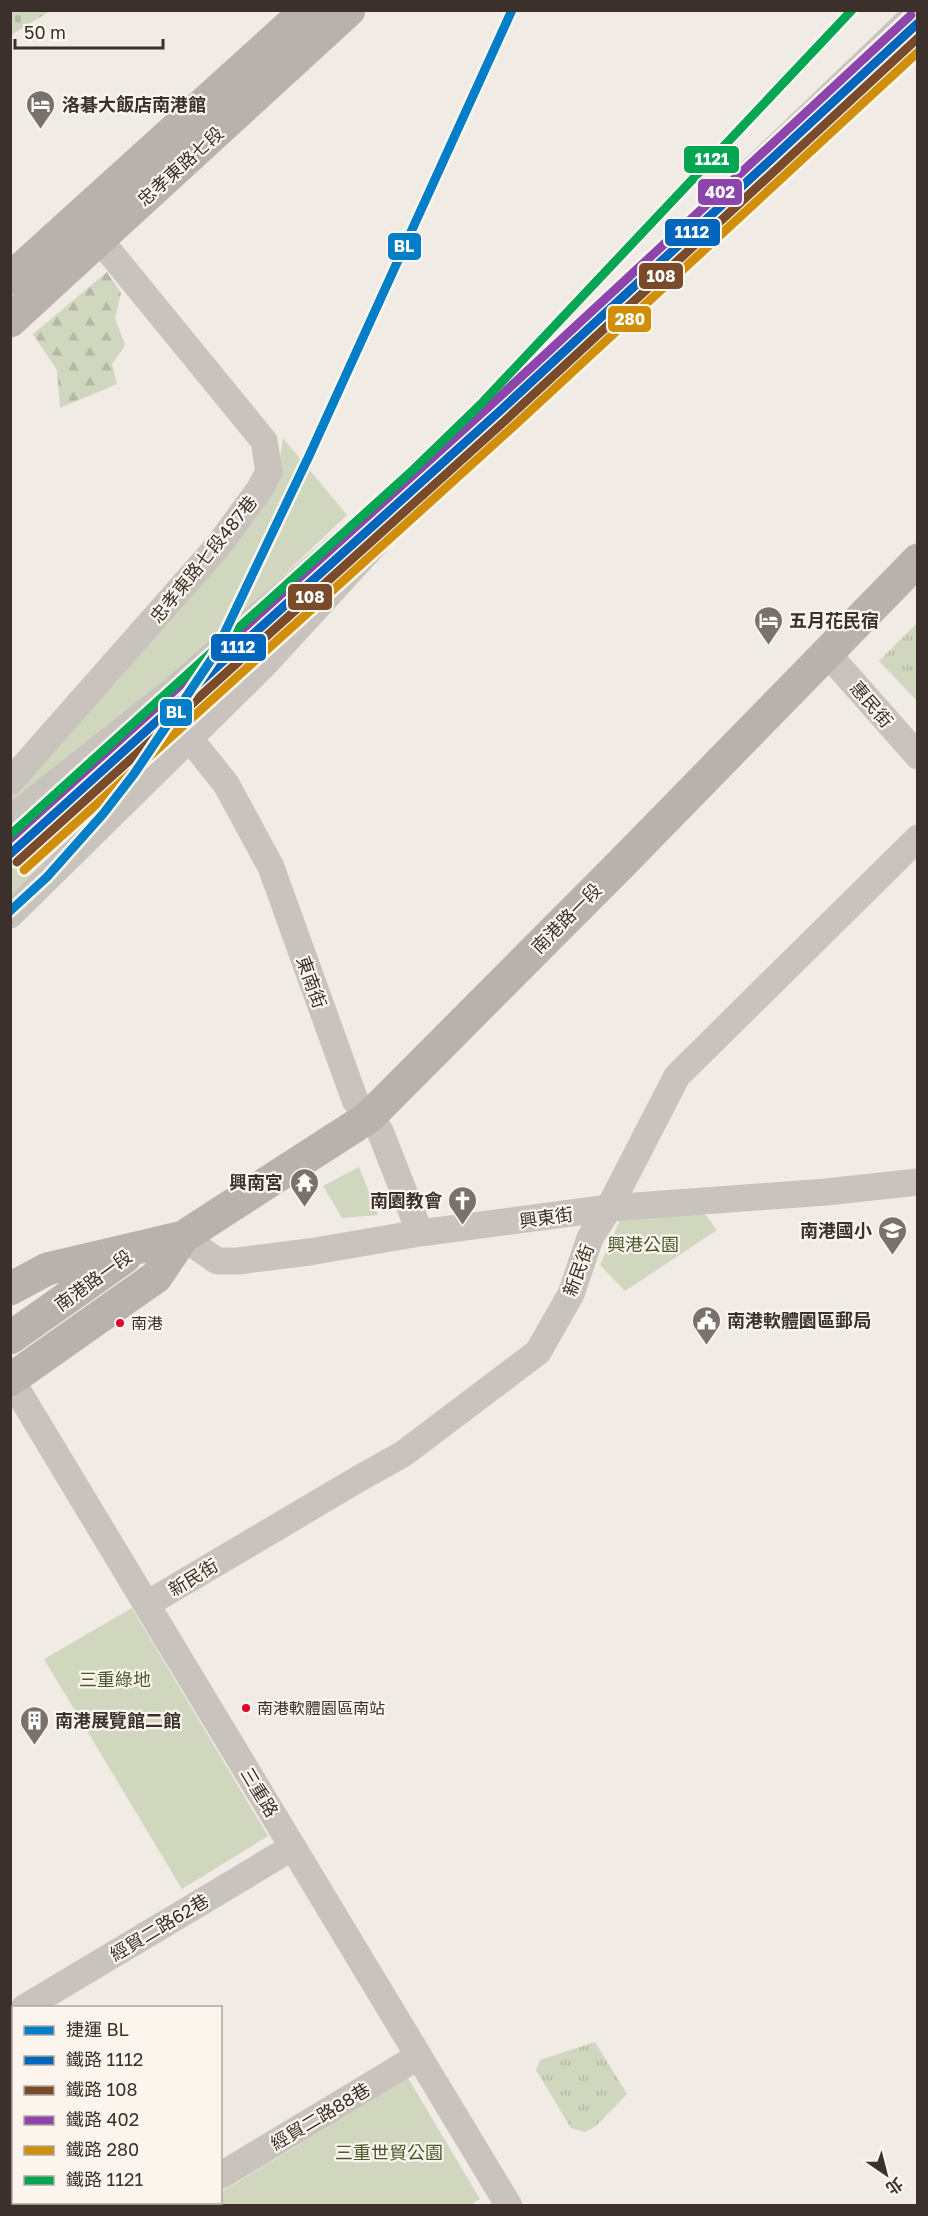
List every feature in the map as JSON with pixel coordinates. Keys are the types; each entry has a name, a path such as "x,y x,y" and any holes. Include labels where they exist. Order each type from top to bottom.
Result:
{"main road":[{"name":"忠孝東路七段","path":"10,279 307,10"},
{"name":"忠孝東路七段","path":"10,321 349,10"},
{"name":"南港路一段","path":"10,1338 136,1248 183,1237 369,1117 918,560"},
{"name":"南港路一段","path":"11,1379 156,1277 183,1237"},
{"path":"10,1288 47,1269 136,1248"}],"street":[{"path":"10,915 262,667 462,449 906,23 918,15"},
{"name":"忠孝東路七段487巷","path":"10,782 218,546 259,490 269,472 264,441 99,239"},
{"path":"10,819 176,688 375,514 462,449"},
{"path":"237,636 253,640 261,646 265,655 262,667"},
{"name":"惠民街","path":"826,653 918,756"},
{"name":"東南街","path":"190,739 226,784 270,867 355,1100 380,1131 420,1233"},
{"name":"新民街","path":"147,1604 403,1454 538,1352 571,1294 590,1238 609,1208 677,1076 918,838"},
{"name":"興東街","path":"183,1237 217,1261 309,1252 420,1233 609,1208 826,1192 918,1182"},
{"name":"三重路","path":"11,1379 508,2205"},
{"name":"經貿二路62巷","path":"26,2006 293,1846"},
{"name":"經貿二路88巷","path":"222,2175 419,2056"}],"green space":[{"path":"11,10 50,10 50,11 11,35"},
{"path":"107,272 121,293 115,318 125,345 112,364 117,384 60,408 57,370 33,334"},
{"path":"283,438 347,515 212,643 11,805 11,791 276,483"},
{"path":"917,623 917,701 879,661"},
{"path":"247,649 255,653 256,658 11,896 11,835 239,653"},
{"path":"359,1167 378,1215 342,1218 323,1186"},
{"name":"興港公園","path":"701,1209 717,1230 625,1291 600,1265 622,1216"},
{"name":"三重綠地","path":"132,1608 268,1836 182,1889 44,1659"},
{"path":"595,2042 627,2094 596,2126 585,2132 571,2128 536,2070 540,2060"},
{"name":"三重世貿公園","path":"408,2078 480,2199 469,2206 198,2206 222,2204 222,2191"}],"metro line":[{"name":"BL","path":"10,911 47,877 103,814 134,774 213,657 309,456 512,10"}],"rail line":[{"name":"1121","path":"10,835 413,470 480,405 852,10"},
{"name":"402","path":"10,839 494,402 911,15"},
{"name":"1112","path":"10,854 501,410 918,23"},
{"name":"108","path":"17,862 508,418 918,38"},
{"name":"280","path":"24,870 515,425 918,52"}],"place":[{"name":"洛碁大飯店南港館","path":"41,130"},
{"name":"五月花民宿","path":"768,646"},
{"name":"興南宮","path":"304,1208"},
{"name":"南園教會","path":"463,1226"},
{"name":"南港國小","path":"893,1256"},
{"name":"南港","path":"120,1323"},
{"name":"南港軟體園區郵局","path":"706,1346"},
{"name":"南港軟體園區南站","path":"246,1708"},
{"name":"南港展覽館二館","path":"34,1746"}]}
